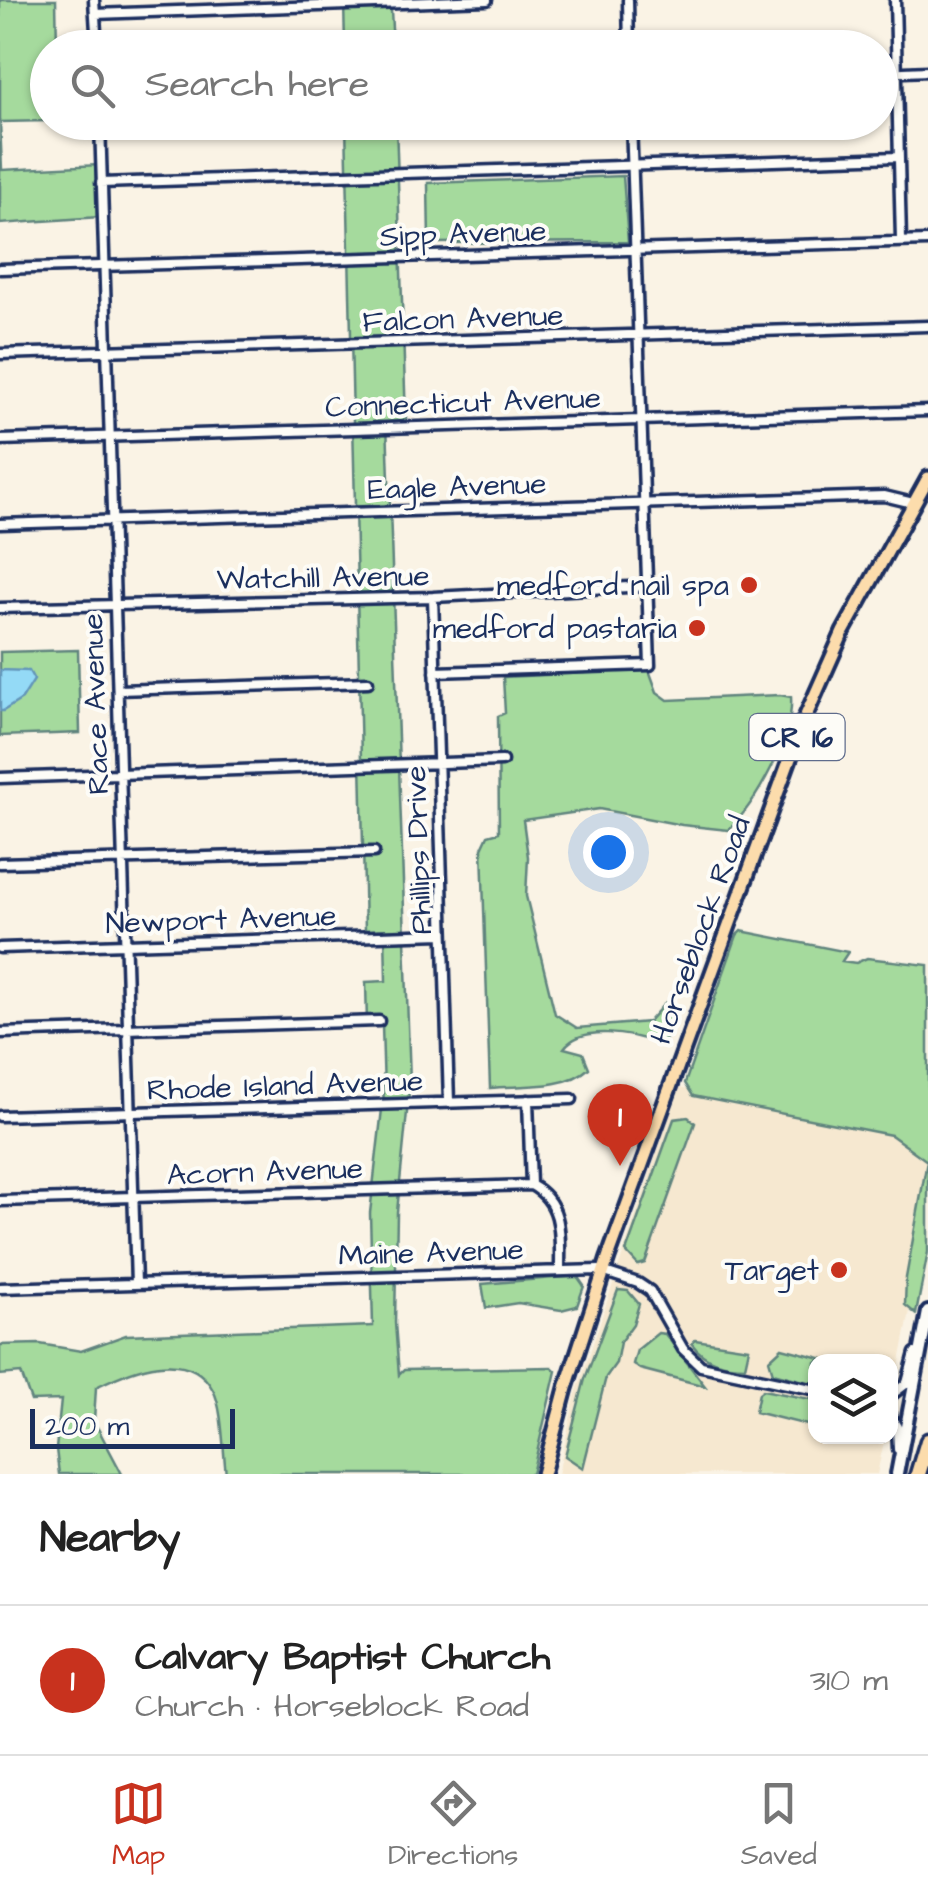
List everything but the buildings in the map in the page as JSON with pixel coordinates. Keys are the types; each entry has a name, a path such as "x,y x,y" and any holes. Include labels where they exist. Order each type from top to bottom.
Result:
{"highway":[{"path":"918,1474 928,1441"}],"main road":[{"name":"Horseblock Road","path":"543,1474 604,1270 810,703 850,618 928,478"},
{"path":"897,1471 928,1309"}],"street":[{"path":"94,0 95,30"},
{"path":"95,14 487,0"},
{"path":"628,0 629,30"},
{"path":"895,0 895,30"},
{"path":"898,72 928,72"},
{"name":"Race Avenue","path":"100,140 136,1284"},
{"path":"435,672 650,665 632,140"},
{"path":"898,140 902,240"},
{"path":"101,183 898,157"},
{"name":"Sipp Avenue","path":"0,269 928,241"},
{"name":"Falcon Avenue","path":"0,354 928,326"},
{"name":"Connecticut Avenue","path":"0,440 928,411"},
{"name":"Eagle Avenue","path":"0,524 889,496 914,503"},
{"name":"Watchill Avenue","path":"0,608 433,597 648,586"},
{"name":"Phillips Drive","path":"433,597 449,1102"},
{"path":"118,690 368,682"},
{"path":"0,778 502,762"},
{"path":"0,863 374,852"},
{"name":"Newport Avenue","path":"0,948 444,934"},
{"path":"0,1033 379,1021"},
{"name":"Rhode Island Avenue","path":"0,1116 572,1099"},
{"path":"528,1100 531,1185 552,1201 558,1216 560,1270"},
{"name":"Acorn Avenue","path":"0,1201 531,1185"},
{"name":"Maine Avenue","path":"0,1288 604,1270 650,1291 683,1349 701,1366 808,1388"},
{"path":"898,1390 907,1383 928,1309"},
{"path":"897,1471 898,1444"}],"shaded area":[{"path":"679,1087 928,1139 928,1219 898,1372 898,1354 808,1354 808,1444 883,1444 877,1474 558,1474 575,1397"}],"green space":[{"path":"0,0 56,0 57,30 30,30 30,121 0,122"},
{"path":"344,0 395,0 396,9 391,10 392,30 345,30"},
{"path":"0,122 2,170 99,165 99,217 0,224"},
{"path":"346,140 397,140 406,420 387,422 410,1082 397,1212 395,1323 399,1375 404,1370 552,1367 556,1371 532,1474 226,1474 221,1419 213,1390 189,1368 158,1365 96,1387 94,1421 122,1474 59,1474 56,1449 61,1400 31,1401 21,1373 0,1375 0,1345 40,1344 81,1351 126,1335 373,1326 370,1213 384,1092 382,1025 367,1024 366,982 386,981 385,930 365,930"},
{"path":"623,176 628,242 429,243 428,183"},
{"path":"78,650 80,733 0,736 0,652"},
{"path":"649,670 657,692 668,700 791,697 780,749 761,787 728,830 599,809 523,820 528,857 526,896 555,1014 577,1028 648,1022 665,1003 671,1020 666,1039 656,1043 608,1033 572,1041 564,1048 583,1053 589,1068 568,1080 490,1088 482,848 488,835 499,832 498,716 505,713 503,677"},
{"path":"741,931 848,952 842,961 856,963 867,958 928,965 928,1252 916,1314 905,1305 906,1278 927,1161 891,1135 693,1096 685,1083"},
{"path":"688,1117 695,1123 645,1263 638,1265 626,1252 674,1119"},
{"path":"577,1276 584,1286 577,1306 561,1310 518,1303 486,1308 482,1284"},
{"path":"618,1290 628,1291 639,1304 633,1324 620,1342 616,1363 606,1377 583,1468 565,1456 585,1379"},
{"path":"658,1333 665,1334 705,1386 633,1364 637,1350"},
{"path":"695,1340 749,1348 745,1366 709,1359 692,1344"},
{"path":"782,1348 808,1355 808,1382 773,1373 769,1360"},
{"path":"763,1390 808,1399 808,1425 755,1412"}],"water":[{"path":"0,670 29,671 34,680 22,699 3,711 0,711"}],"place":[{"name":"medford nail spa","path":"749,585"},
{"name":"medford pastaria","path":"697,628"},
{"name":"Calvary Baptist Church","path":"620,1166"},
{"name":"Target","path":"839,1270"}]}
